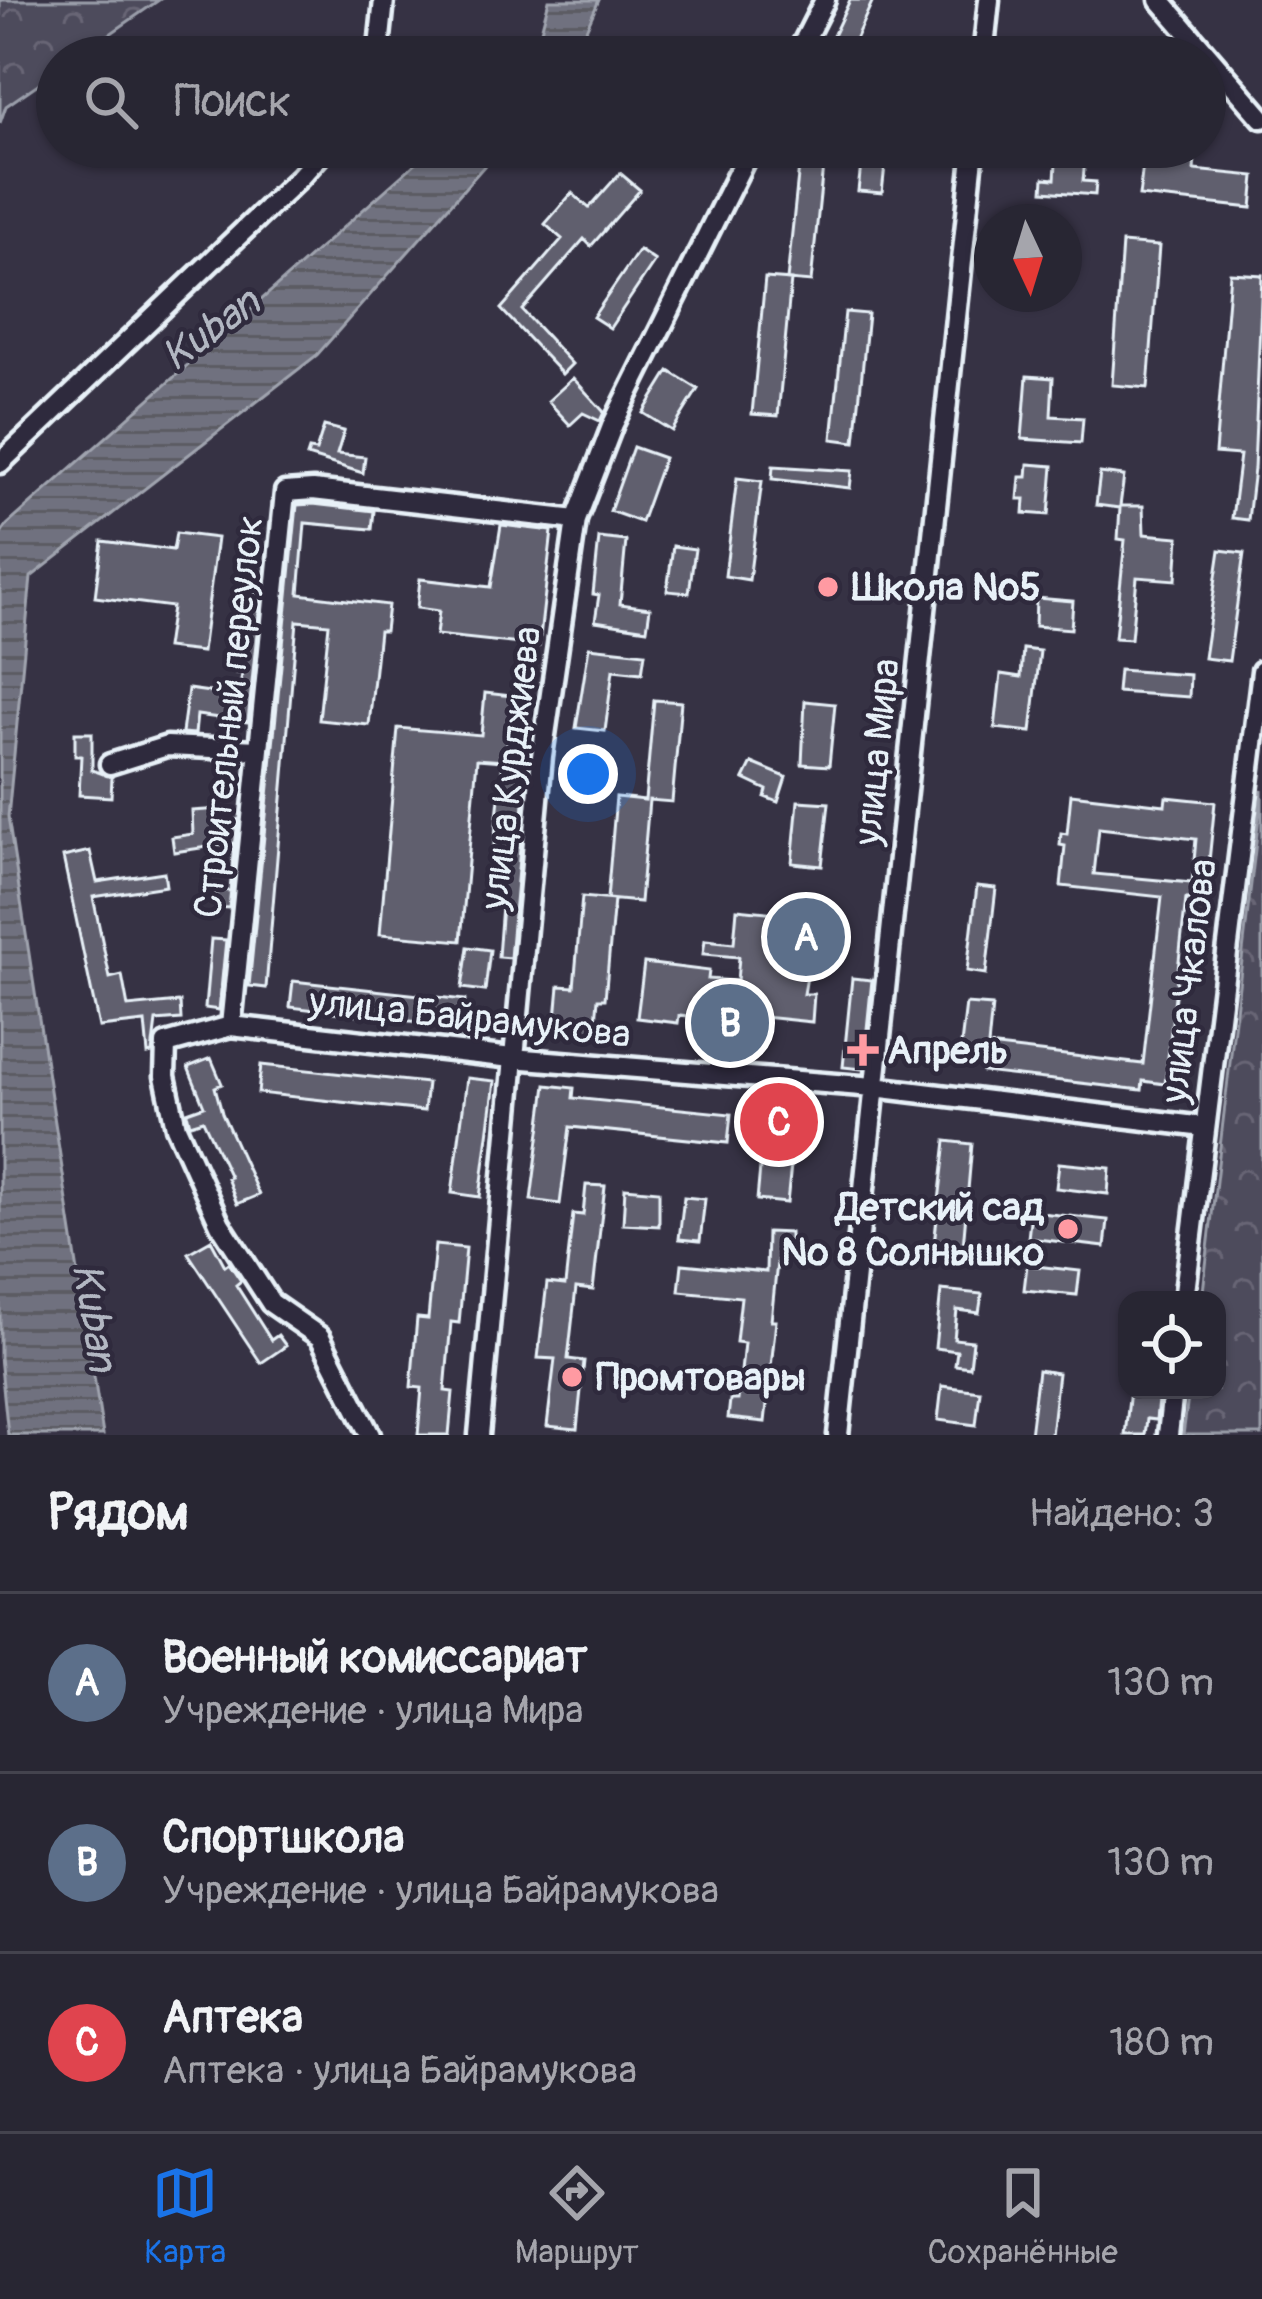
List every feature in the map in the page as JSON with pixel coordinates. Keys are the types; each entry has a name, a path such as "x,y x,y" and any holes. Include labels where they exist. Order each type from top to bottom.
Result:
{"street":[{"path":"381,36 384,0"},
{"path":"807,36 825,0"},
{"path":"985,36 989,0"},
{"path":"1160,0 1191,36"},
{"path":"1226,76 1262,118"},
{"path":"0,463 308,168"},
{"name":"улица Курджиева","path":"479,1435 542,756 576,520 613,424 741,168"},
{"name":"улица Мира","path":"838,1435 972,168"},
{"name":"Строительный переулок","path":"231,1026 285,492 313,490 576,520"},
{"name":"улица Чкалова","path":"1185,1291 1262,671"},
{"path":"110,764 167,746 258,750"},
{"path":"231,1026 166,1044 165,1076 176,1127 220,1224 271,1303 320,1336 370,1435"},
{"name":"улица Байрамукова","path":"231,1026 512,1058 874,1088 1204,1126"},
{"path":"1168,1435 1172,1399"}],"green space":[{"path":"0,0 159,0 107,36 36,36 36,85 6,106 0,123"},
{"path":"1262,790 1262,1435 1183,1435 1188,1399 1226,1399 1226,1291 1203,1291"}],"water":[{"path":"549,0 599,0 583,36 540,36"},
{"path":"410,168 482,168 317,355 31,577 8,817 103,1435 8,1435 0,1357 0,536"}],"building":[{"path":"850,0 873,0 857,36 833,36"},
{"path":"799,168 823,168 811,282 787,280"},
{"path":"861,168 885,168 882,193 858,191"},
{"path":"1056,168 1084,168 1083,181 1096,182 1095,195 1043,191 1044,178 1055,179"},
{"path":"1143,168 1194,168 1255,176 1252,208 1139,196"},
{"path":"620,173 640,190 591,246 584,239 522,310 572,364 562,374 501,309 562,239 545,224 572,193 589,208"},
{"path":"1122,243 1159,246 1148,388 1112,385"},
{"path":"639,250 655,261 610,328 593,317"},
{"path":"1230,273 1262,275 1248,520 1232,518 1240,455 1215,453"},
{"path":"765,278 791,280 778,416 752,414"},
{"path":"845,312 868,314 855,442 832,439"},
{"path":"669,371 698,389 672,431 643,413"},
{"path":"1027,376 1053,378 1051,416 1083,418 1081,443 1022,439"},
{"path":"573,378 604,412 600,421 583,413 570,425 548,401"},
{"path":"324,426 344,431 337,454 365,457 363,473 307,456 309,450 316,451"},
{"path":"633,447 664,458 641,522 610,511"},
{"path":"1028,464 1053,466 1049,515 1024,513 1025,499 1018,499 1020,477 1027,477"},
{"path":"773,466 852,471 850,488 772,479"},
{"path":"1100,473 1124,476 1120,506 1143,506 1144,534 1179,537 1176,580 1137,577 1131,639 1115,638 1125,540 1118,539 1120,508 1096,505"},
{"path":"737,478 762,481 749,580 725,576"},
{"path":"297,505 374,511 372,529 305,523 299,594 388,605 385,631 379,631 369,725 319,720 329,624 297,621 266,988 249,986"},
{"path":"501,525 552,531 539,646 436,635 439,611 417,608 420,579 491,587"},
{"path":"176,533 217,538 202,652 166,648 172,607 95,597 102,541 173,550"},
{"path":"599,538 626,541 620,604 650,608 647,629 595,621"},
{"path":"673,546 695,549 689,593 667,591"},
{"path":"1220,550 1244,553 1229,661 1204,658"},
{"path":"246,591 261,593 248,722 197,715 195,734 182,733 188,689 239,696 242,673 236,673"},
{"path":"1036,598 1073,601 1071,629 1035,626"},
{"path":"589,647 645,653 642,673 613,670 605,731 576,728"},
{"path":"1023,649 1040,651 1031,732 995,728 1001,674 1021,677"},
{"path":"1119,670 1190,675 1189,697 1117,692"},
{"path":"485,693 512,696 506,757 528,759 510,958 498,957 503,892 489,891 503,761 477,759 461,941 380,934 398,728 481,735"},
{"path":"654,700 681,702 672,802 649,800 640,902 607,899 616,797 645,800"},
{"path":"805,701 835,704 829,766 802,764"},
{"path":"75,733 92,733 92,770 112,777 111,797 79,795 81,756 75,756"},
{"path":"752,763 786,777 778,802 765,797 767,790 744,779"},
{"path":"1071,794 1165,805 1166,797 1215,802 1205,901 1186,899 1165,1084 1143,1081 1142,1090 983,1072 984,1064 959,1061 966,1004 992,1006 988,1046 1143,1064 1162,897 1061,886 1065,846 1060,845 1061,833 1067,834","holes":["1099,828 1196,839 1192,883 1094,874"]},
{"path":"798,801 829,803 822,866 792,863"},
{"path":"221,809 223,830 235,828 238,818 229,908 215,907 216,890 230,891 234,843 174,852 172,837 193,834 192,811"},
{"path":"90,851 97,882 164,872 166,886 93,897 110,978 122,975 128,1007 180,1002 181,1019 156,1021 152,1053 148,1054 145,1022 99,1027 63,857"},
{"path":"977,886 996,888 986,974 967,971"},
{"path":"582,897 614,900 605,999 598,999 595,1033 555,1029 559,986 574,987"},
{"path":"737,909 817,917 804,994 814,994 812,1022 744,1015 738,1036 724,1035 725,1027 718,1026 718,1020 679,1016 678,1023 637,1018 644,963 709,971 708,979 737,981 739,957 703,954 705,940 734,943"},
{"path":"211,939 226,940 219,1010 205,1008"},
{"path":"468,947 490,950 485,991 462,988"},
{"path":"852,978 872,980 863,1069 843,1067"},
{"path":"293,981 465,1000 462,1027 290,1007"},
{"path":"211,1058 222,1084 215,1087 222,1113 259,1195 237,1204 230,1177 203,1120 190,1124 187,1112 204,1106 188,1067"},
{"path":"261,1065 427,1083 424,1111 258,1093"},
{"path":"467,1078 495,1081 480,1197 452,1193"},
{"path":"546,1085 574,1088 573,1098 731,1114 728,1143 570,1127 560,1204 531,1200"},
{"path":"765,1115 796,1118 787,1203 757,1200"},
{"path":"946,1141 972,1144 963,1247 934,1244"},
{"path":"1059,1163 1110,1168 1108,1194 1056,1188"},
{"path":"586,1185 605,1186 593,1290 576,1288 568,1359 584,1361 577,1429 547,1426 555,1359 538,1358 547,1283 565,1285 573,1214 583,1215"},
{"path":"625,1188 659,1191 659,1226 623,1224"},
{"path":"684,1197 705,1199 700,1241 679,1239"},
{"name":"Детский сад № 8 Солнышко","path":"1031,1212 1108,1220 1105,1247 1028,1238"},
{"path":"767,1232 790,1233 790,1253 778,1253 765,1422 728,1418 730,1400 738,1400 744,1343 736,1342 741,1297 679,1291 682,1264 766,1272"},
{"path":"211,1240 225,1266 229,1263 241,1281 236,1285 271,1340 278,1335 286,1346 261,1363 188,1253"},
{"path":"435,1245 466,1248 459,1323 451,1322 445,1391 453,1392 449,1435 418,1435 422,1388 411,1387 417,1318 428,1319"},
{"path":"1027,1265 1080,1271 1077,1295 1024,1290"},
{"path":"941,1290 982,1294 979,1313 957,1310 954,1339 973,1341 970,1367 955,1365 957,1351 935,1348"},
{"path":"1038,1370 1058,1373 1051,1435 1030,1435"},
{"path":"942,1386 980,1391 976,1425 938,1420"},
{"path":"1129,1399 1158,1399 1156,1420 1147,1419 1145,1435 1125,1435"}],"place":[{"name":"Школа №5","path":"828,587"},
{"name":"Военный комиссариат","path":"806,937"},
{"name":"Спортшкола","path":"730,1023"},
{"name":"Апрель","path":"863,1050"},
{"name":"Аптека","path":"779,1122"},
{"name":"Детский сад № 8 Солнышко","path":"1068,1229"},
{"name":"Промтовары","path":"572,1377"}],"water label":[{"name":"Kuban","path":"211,330"},
{"name":"Kuban","path":"94,1317"}]}
